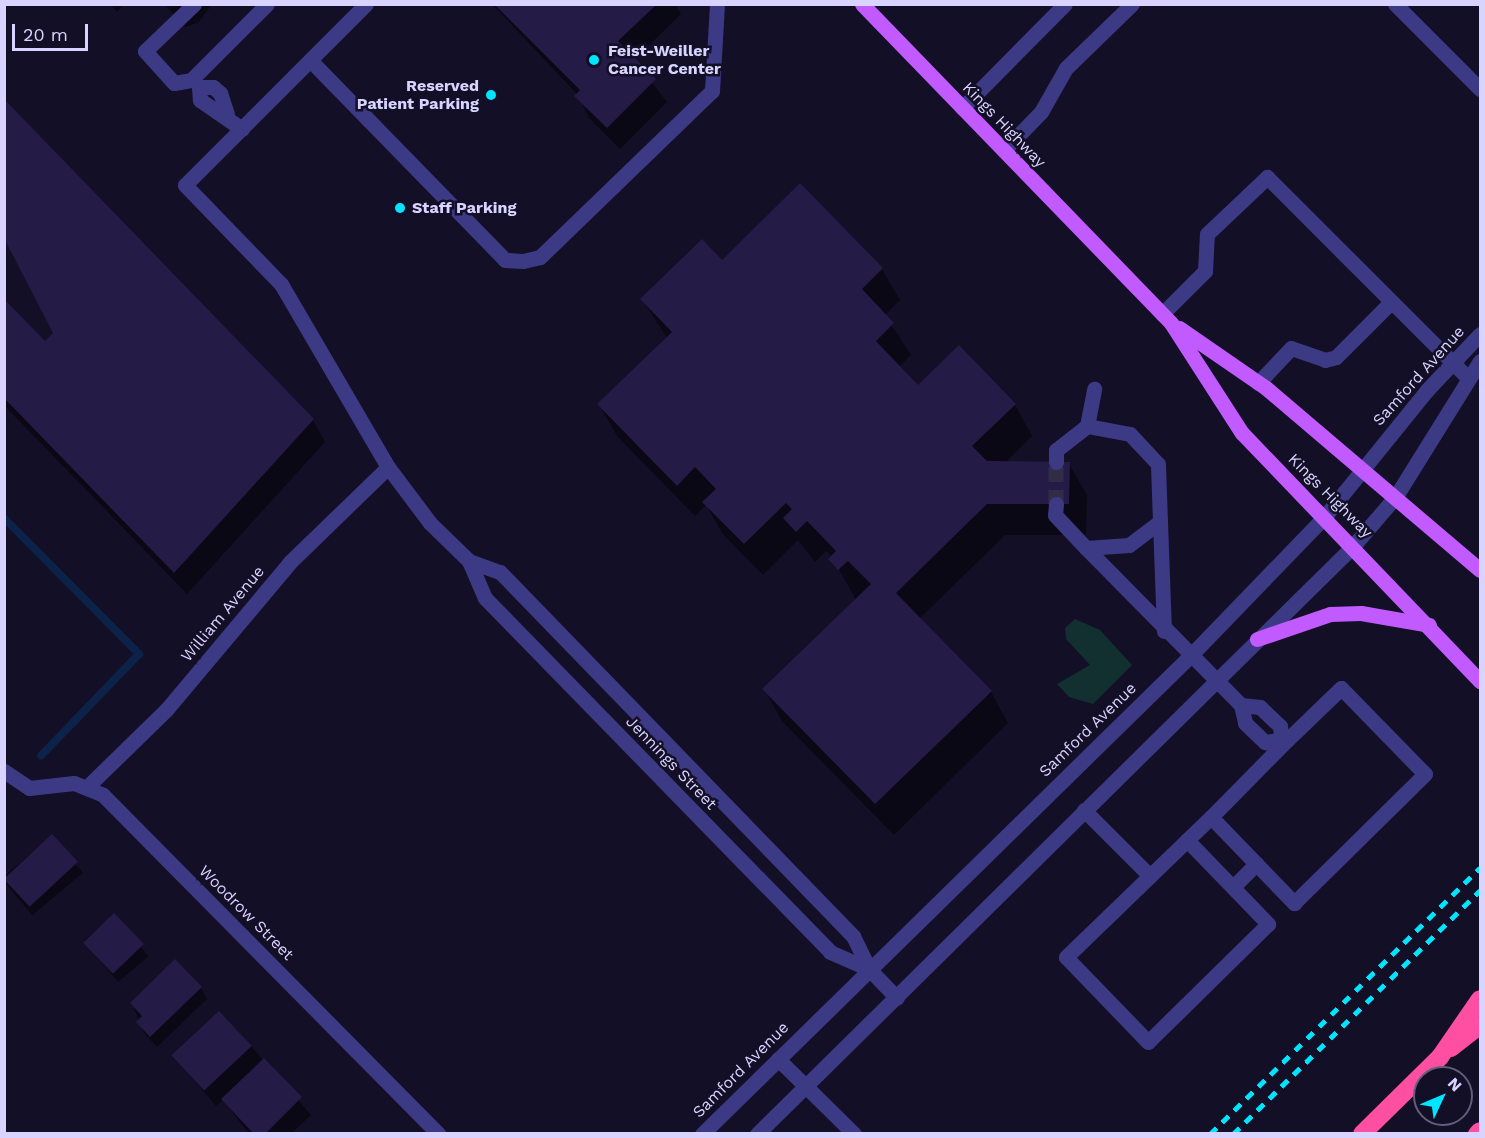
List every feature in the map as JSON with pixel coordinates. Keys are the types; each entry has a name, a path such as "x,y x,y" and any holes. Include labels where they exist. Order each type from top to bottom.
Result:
{"highway":[{"path":"1440,1057 1480,999"},
{"path":"1362,1134 1440,1057 1480,1025"}],"main road":[{"name":"Kings Highway","path":"862,4 1167,319 1242,433 1353,544 1480,681"},
{"name":"Kings Highway","path":"1167,319 1258,383 1396,496 1480,570"},
{"path":"1257,639 1330,614 1360,613 1428,625"}],"street":[{"path":"194,4 145,51 174,83 213,87 220,93 227,114 242,129 366,4"},
{"path":"195,84 267,4"},
{"path":"310,60 505,260 522,261 540,258 712,92 717,4"},
{"path":"962,108 1065,4"},
{"path":"1004,150 1041,112 1066,68 1132,4"},
{"path":"1395,4 1480,89"},
{"name":"Jennings Street","path":"242,129 185,185 281,284 388,468 430,523 469,561 485,598 830,952 869,969"},
{"path":"1167,319 1204,271 1207,234 1267,177 1468,378"},
{"path":"1258,383 1292,348 1325,360 1336,357 1391,302"},
{"name":"Samford Avenue","path":"702,1134 1190,656 1324,516 1451,363 1480,334"},
{"path":"757,1134 897,998 1353,544 1396,496 1480,361"},
{"path":"1056,462 1056,450 1087,426 1094,389"},
{"path":"1087,426 1130,434 1158,464 1164,631"},
{"name":"William Avenue","path":"88,786 166,710 290,562 388,468"},
{"path":"1056,504 1055,515 1164,631 1241,705 1252,729 1265,742 1280,743"},
{"path":"1086,548 1129,545 1160,522"},
{"name":"Jennings Street","path":"469,561 500,572 608,686 853,936 869,969 897,998"},
{"path":"588,703 608,686"},
{"path":"1187,840 1268,924 1148,1042 1066,957 1149,876 1211,817 1280,743 1341,688 1425,774 1294,903 1211,817"},
{"path":"1241,705 1260,707 1281,726 1280,743"},
{"path":"4,771 29,788 88,786"},
{"name":"Woodrow Street","path":"88,786 103,795 439,1134"},
{"path":"1084,810 1149,876"},
{"path":"1233,887 1256,864"},
{"path":"778,1059 807,1085 854,1134"}],"green space":[{"path":"1075,619 1100,630 1132,665 1093,704 1069,697 1057,684 1090,665 1066,639 1065,628"}],"building":[{"name":"Feist-Weiller Cancer Center","path":"495,5 656,5 618,41 656,79 607,128 574,96 580,90"},
{"path":"4,99 314,419 174,573 4,398 4,299 45,341 53,333 4,238"},
{"path":"800,183 883,268 862,289 894,323 876,341 918,385 959,345 1016,404 972,446 987,461 1070,462 1069,504 987,504 896,593 992,691 875,804 762,689 871,584 848,561 838,570 828,559 836,551 807,521 796,532 783,518 792,509 786,503 744,544 702,502 716,489 695,467 677,486 597,404 672,332 640,299 702,239 722,260"},
{"path":"52,834 78,862 30,907 4,879"},
{"path":"114,913 144,944 113,974 83,943"},
{"path":"175,959 202,987 150,1037 136,1022 142,1016 130,1003"},
{"path":"219,1011 252,1046 204,1090 171,1055"},
{"path":"264,1058 302,1097 265,1134 254,1134 221,1099"}],"waterway":[{"path":"4,518 139,654 41,756"}],"tunnel":[{"path":"1056,462 1056,504"}],"railway":[{"path":"1210,1134 1480,868"},
{"path":"1233,1134 1480,890"}],"place":[{"name":"Feist-Weiller Cancer Center","path":"594,60"},
{"name":"Reserved Patient Parking","path":"491,95"},
{"name":"Staff Parking","path":"400,208"}]}
